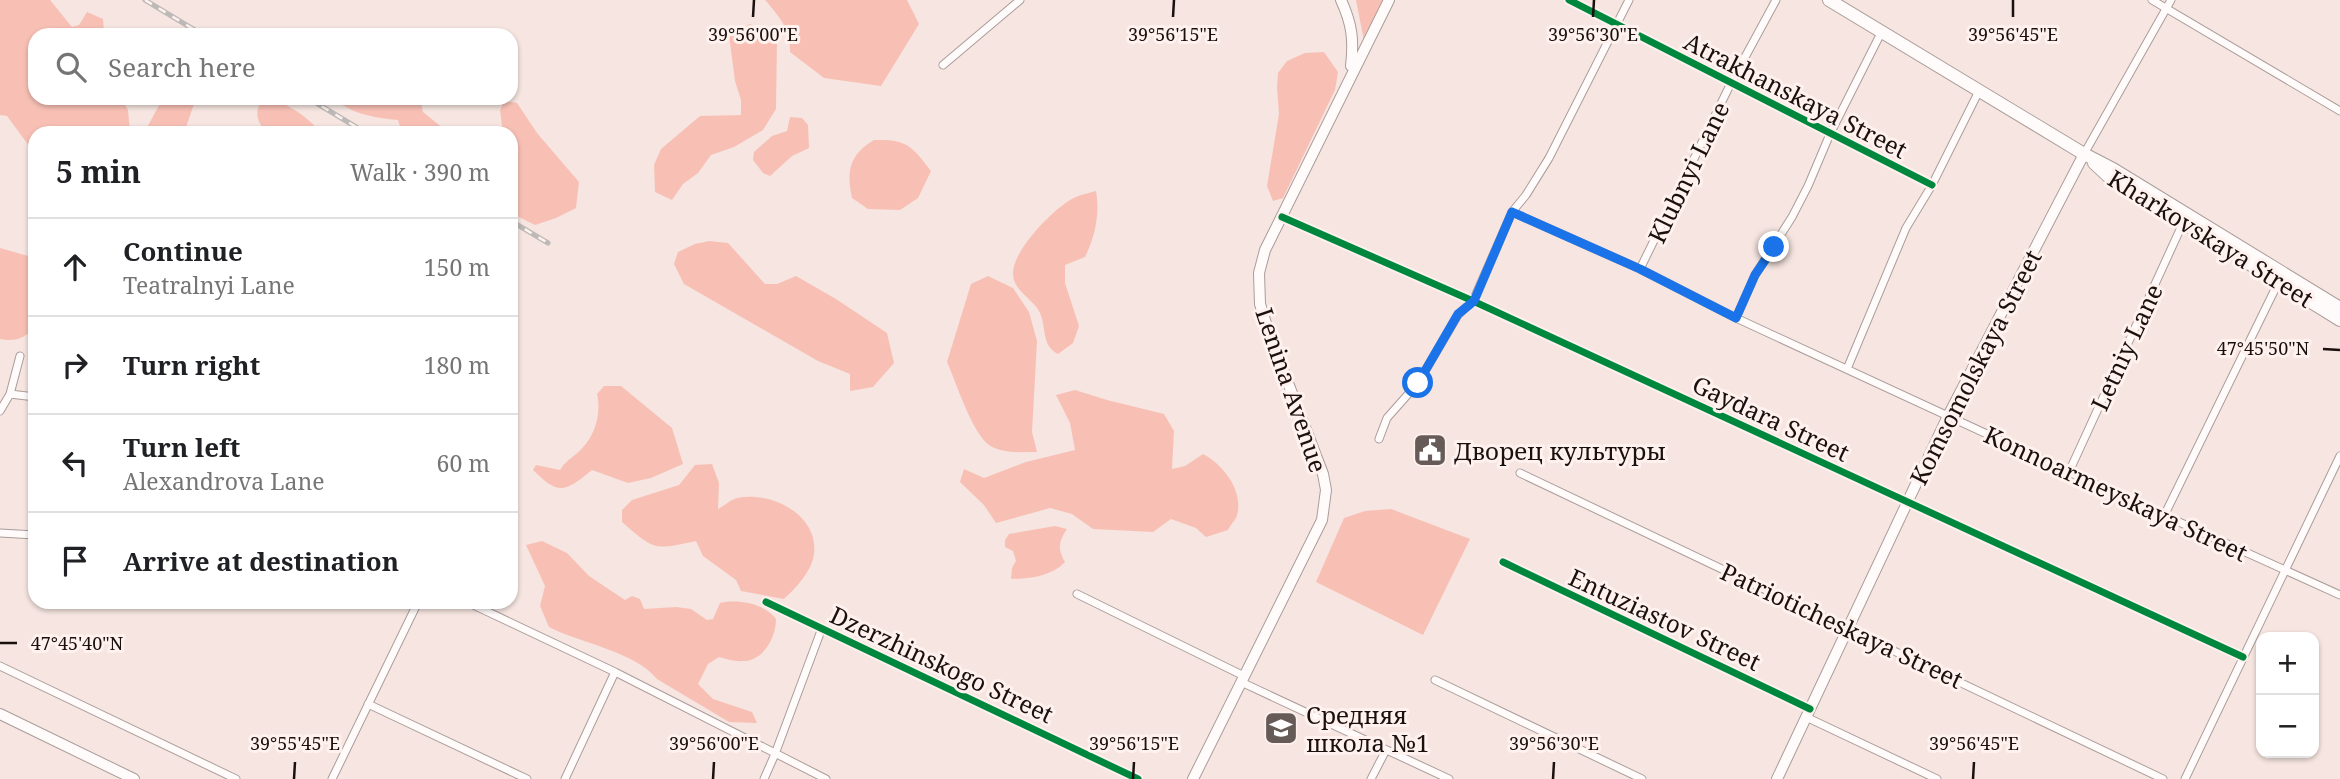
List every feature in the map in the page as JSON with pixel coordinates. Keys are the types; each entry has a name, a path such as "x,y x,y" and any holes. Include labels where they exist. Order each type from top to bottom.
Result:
{"highway":[{"name":"Kharkovskaya Street","path":"1829,0 2340,307"},
{"name":"Kharkovskaya Street","path":"2084,154 2109,177 2340,320"}],"main road":[{"path":"1341,0 1350,20 1353,47 1350,76"},
{"name":"Lenina Avenue","path":"1193,779 1322,520 1326,491 1323,474 1270,336 1260,303 1259,273 1265,250 1389,0"},
{"name":"Komsomolskaya Street","path":"1777,779 1948,416 2084,154"},
{"path":"0,714 134,779"}],"street":[{"path":"943,65 1020,0"},
{"name":"Atrakhanskaya Street","path":"1569,0 1932,185"},
{"path":"1378,439 1387,418 1418,383 1458,314 1474,301 1512,212 1549,158 1629,0"},
{"name":"Klubnyi Lane","path":"1640,269 1731,83 1776,0"},
{"path":"2152,0 2340,111"},
{"name":"Komsomolskaya Street","path":"2084,154 2171,0"},
{"path":"1736,318 1755,275 1803,196 1830,134 1882,30"},
{"path":"1847,369 1906,229 1932,185 1980,90"},
{"name":"Konnoarmeyskaya Street","path":"1512,212 1640,269 1736,318 2164,516 2340,595"},
{"name":"Gaydara Street","path":"1282,216 1474,301 2243,657"},
{"name":"Letniy Lane","path":"2069,472 2183,223"},
{"path":"2164,516 2279,281"},
{"path":"0,411 10,394 20,356"},
{"path":"10,394 28,396"},
{"path":"2185,779 2340,456"},
{"name":"Patrioticheskaya Street","path":"1520,473 2163,779"},
{"path":"0,533 28,535"},
{"name":"Entuziastov Street","path":"1503,562 1937,779"},
{"path":"1077,594 1242,679 1448,779"},
{"name":"Dzerzhinskogo Street","path":"766,602 1138,779"},
{"path":"332,779 415,609"},
{"path":"482,609 615,672 826,779"},
{"path":"764,779 822,628"},
{"path":"0,666 236,779"},
{"path":"565,779 615,672"},
{"path":"1435,680 1642,779"},
{"path":"368,704 527,779"},
{"path":"1371,779 1386,750"}],"shaded area":[{"path":"0,0 50,0 72,27 79,25 87,12 103,19 104,28 28,28 28,105 125,105 129,126 28,126 28,144 7,116 0,115"},
{"path":"765,0 907,0 919,24 881,86 824,78 790,52 786,30"},
{"path":"1356,0 1389,0 1365,46"},
{"path":"750,24 773,34 777,42 776,109 763,130 734,147 711,155 698,173 683,184 672,200 655,192 654,165 661,149 700,116 741,115 741,100 735,81 729,35"},
{"path":"1324,52 1338,72 1335,90 1283,198 1273,201 1267,186 1279,114 1278,73 1287,61 1305,53"},
{"path":"518,104 537,133 579,182 576,208 535,225 518,216 518,126 502,126 500,110 502,105"},
{"path":"159,105 194,105 186,126 148,126"},
{"path":"285,105 314,126 262,126 258,107"},
{"path":"342,105 422,105 423,112 440,126 400,126 398,120 375,117"},
{"path":"790,117 802,118 808,125 809,148 792,156 770,176 763,173 753,160 754,152 772,136 787,131"},
{"path":"874,140 894,141 908,146 931,171 918,198 900,210 868,209 852,198 852,164 860,151"},
{"path":"1096,191 1097,217 1089,249 1085,257 1065,265 1065,283 1079,326 1073,343 1058,354 1049,346 1037,308 1016,285 1013,274 1015,264 1027,242 1047,219 1067,202"},
{"path":"709,241 728,243 765,284 777,284 796,276 836,299 887,333 894,363 873,387 850,391 850,374 818,361 684,284 674,264 678,252"},
{"path":"0,248 28,256 28,334 15,340 0,339"},
{"path":"988,276 1013,288 1029,312 1037,341 1032,432 1037,452 1000,450 983,439 971,419 947,362 971,284"},
{"path":"604,386 621,386 672,428 683,464 651,478 628,483 592,470 568,487 549,484 533,470 536,465 560,470 588,442 597,419 597,394"},
{"path":"1075,390 1164,414 1174,431 1172,469 1185,466 1203,454 1217,464 1230,479 1238,506 1236,517 1228,530 1206,537 1196,528 1171,519 1153,532 1093,529 1072,514 1050,508 996,523 984,505 960,482 964,469 984,478 1026,462 1075,450 1070,423 1056,395"},
{"path":"712,464 719,483 718,509 737,498 764,498 790,508 809,527 813,540 813,560 803,579 784,599 741,591 736,580 703,556 696,541 656,546 622,522 622,510 632,500 679,485 695,465"},
{"path":"1391,509 1470,539 1423,635 1316,582 1344,518 1365,511"},
{"path":"1055,526 1067,529 1060,545 1065,562 1054,571 1040,576 1011,579 1016,561 1013,551 1005,547 1009,534"},
{"path":"542,541 567,553 589,576 625,600 632,596 640,599 644,609 691,609 707,620 713,619 720,603 735,602 758,606 771,614 776,619 774,634 762,653 743,661 719,657 708,664 698,684 713,699 752,712 757,723 729,722 657,679 636,662 549,627 540,606 545,586 526,545"}],"railway":[{"path":"145,0 191,28"},
{"path":"320,105 354,126"},
{"path":"518,225 548,243"}],"cycle path":[{"path":"1569,0 1932,185"},
{"path":"1282,217 1473,301 2243,657"},
{"path":"1503,562 1810,709"},
{"path":"766,602 1138,779"}],"place":[{"name":"Дворец культуры","path":"1430,450"},
{"name":"Средняя школа №1","path":"1281,728"}],"route":[{"path":"1418,383 1458,314 1474,301 1512,212 1640,269 1736,318 1755,275 1774,247"}]}
